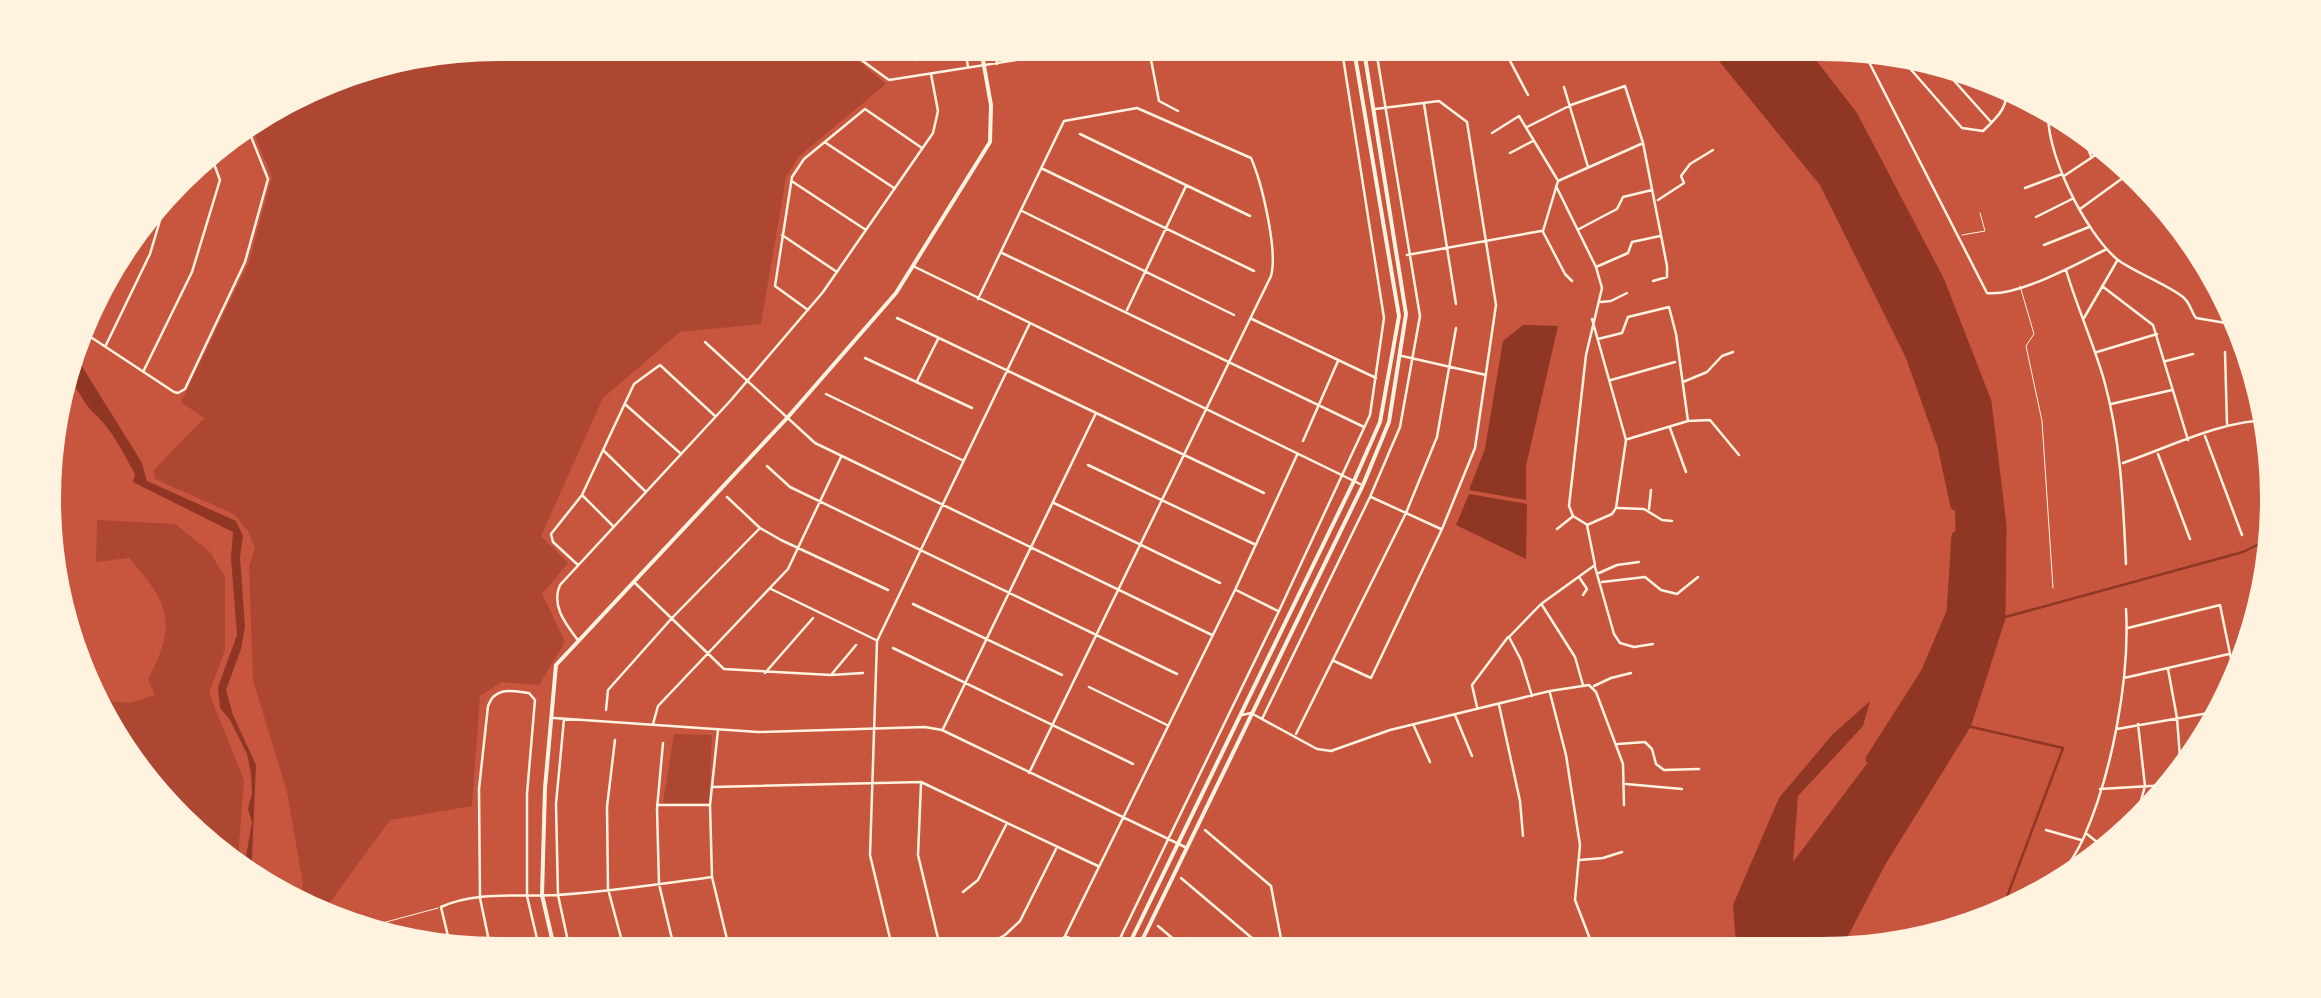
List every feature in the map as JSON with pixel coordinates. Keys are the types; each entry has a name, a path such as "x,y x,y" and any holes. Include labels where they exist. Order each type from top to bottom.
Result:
{"main road":[{"path":"553,943 542,895 556,665 788,418 888,305 990,142 991,104 981,55"},
{"path":"1130,943 1380,422 1398,316 1355,55"},
{"path":"1140,943 1389,422 1406,314 1365,55"}],"street":[{"path":"858,55 889,80 1049,55"},
{"path":"915,55 916,60"},
{"path":"966,55 968,68"},
{"path":"995,55 996,64"},
{"path":"1149,55 1154,90 1162,104 1178,110"},
{"path":"1118,943 1343,476 1364,428 1377,379 1384,318 1343,55"},
{"path":"1262,719 1400,428 1420,316 1377,55"},
{"path":"1507,55 1528,95"},
{"path":"1865,57 1987,292 1993,294 2020,286 2107,249"},
{"path":"1869,62 1873,58"},
{"path":"1906,63 1962,128 1982,132 2007,105 2007,96"},
{"path":"1948,73 1992,123"},
{"path":"578,640 563,619 556,596 560,585 716,416 838,272 923,149 937,122 931,74"},
{"path":"1527,128 1571,106 1626,86 1656,201 1668,274 1665,279 1653,280"},
{"path":"1564,87 1588,168"},
{"path":"1334,662 1372,678 1442,529 1475,448 1496,305 1466,122 1439,101 1373,110"},
{"path":"1424,103 1456,304"},
{"path":"1157,114 1162,104"},
{"path":"978,299 1064,122 1137,108 1251,158 1258,173 1274,266 1029,773"},
{"path":"808,310 775,289 791,181 804,160 865,109 923,149"},
{"path":"1492,133 1516,116 1527,128 1596,267 1602,288 1592,319 1569,506 1573,516 1588,525 1595,565 1620,642 1626,646 1652,644"},
{"path":"2049,117 2050,138 2073,198 2107,249 2118,260 2182,295 2196,318 2230,324"},
{"path":"87,335 174,392 182,392 246,262 268,178 249,132"},
{"path":"1080,134 1250,216"},
{"path":"1510,153 1534,140"},
{"path":"824,142 895,189"},
{"path":"2086,142 2092,158"},
{"path":"1572,280 1542,231 1557,183 1643,143"},
{"path":"1656,201 1681,188 1681,176 1690,164 1713,150"},
{"path":"2025,188 2064,174 2099,153"},
{"path":"144,371 192,272 220,180 213,160"},
{"path":"1042,168 1254,271"},
{"path":"2080,209 2126,176"},
{"path":"791,181 867,230"},
{"path":"1126,313 1186,185"},
{"path":"1578,230 1617,210 1623,197 1653,190"},
{"path":"2036,217 2073,198"},
{"path":"105,347 150,254 164,208"},
{"path":"1021,210 1234,315"},
{"path":"2044,246 2090,226"},
{"path":"1408,254 1542,231"},
{"path":"782,235 838,272"},
{"path":"1596,267 1628,253 1632,242 1661,236"},
{"path":"1001,252 1364,428"},
{"path":"2084,318 2118,260"},
{"path":"912,265 1362,485"},
{"path":"2066,268 2096,353 2122,464 2126,564"},
{"path":"2102,286 2154,325 2188,440"},
{"path":"1600,302 1626,293"},
{"path":"1598,339 1624,332 1628,317 1669,307 1688,421"},
{"path":"897,318 1264,492"},
{"path":"1250,318 1377,379"},
{"path":"1588,525 1612,514 1616,508 1626,440 1592,319"},
{"path":"891,943 870,855 878,641 1030,325"},
{"path":"1296,735 1406,513 1437,437 1456,328"},
{"path":"2096,353 2158,334"},
{"path":"916,382 938,338"},
{"path":"704,342 815,443 1212,635"},
{"path":"1682,382 1707,372 1712,364 1733,352"},
{"path":"2224,352 2227,426"},
{"path":"2166,361 2192,354"},
{"path":"1402,356 1488,376"},
{"path":"866,358 972,408"},
{"path":"1303,441 1339,360"},
{"path":"1609,380 1678,362"},
{"path":"578,565 553,542 551,534 582,495 634,384 660,365 716,416"},
{"path":"2110,405 2174,389"},
{"path":"826,394 964,460"},
{"path":"625,404 681,454"},
{"path":"942,730 1096,413"},
{"path":"1626,440 1688,421 1710,420 1739,455"},
{"path":"2122,464 2227,426 2259,421"},
{"path":"1670,426 1686,472"},
{"path":"2204,435 2242,536"},
{"path":"604,451 646,492"},
{"path":"2158,452 2190,539"},
{"path":"1061,943 1256,545 1296,455"},
{"path":"653,724 658,706 788,570 842,456"},
{"path":"1088,465 1256,545"},
{"path":"767,466 790,488 1177,674"},
{"path":"1648,510 1651,490"},
{"path":"582,495 614,527"},
{"path":"727,497 760,528 888,590"},
{"path":"1370,497 1442,529"},
{"path":"1053,502 1220,583"},
{"path":"1616,508 1648,510 1662,520 1672,521"},
{"path":"1558,530 1573,516"},
{"path":"606,710 608,690 760,528"},
{"path":"1598,574 1617,565 1639,562"},
{"path":"1477,708 1472,685 1508,637 1541,604 1595,565"},
{"path":"1578,576 1587,590 1583,594"},
{"path":"1600,582 1645,577 1661,590 1677,594 1698,576"},
{"path":"634,582 727,670 862,673"},
{"path":"771,588 878,641"},
{"path":"1234,590 1279,612"},
{"path":"912,604 1062,674"},
{"path":"1541,604 1575,657 1583,685"},
{"path":"2127,629 2216,604 2222,609 2233,667"},
{"path":"2065,871 2086,833 2116,729 2126,609"},
{"path":"765,673 813,618"},
{"path":"1508,637 1532,696"},
{"path":"831,675 856,646"},
{"path":"893,648 1133,764"},
{"path":"2123,678 2230,654"},
{"path":"2168,668 2181,760"},
{"path":"1238,719 1251,713 1317,748 1331,751 1414,724 1550,691 1593,687 1610,678 1632,674"},
{"path":"1089,687 1168,726"},
{"path":"1593,687 1617,744 1625,784 1624,805"},
{"path":"489,943 480,898 479,789 488,706 498,692 512,691 529,693 535,700 527,794 527,896 538,943"},
{"path":"1550,691 1580,845 1575,900 1593,943"},
{"path":"1498,703 1520,801 1522,836"},
{"path":"2116,729 2211,712"},
{"path":"1455,714 1472,756"},
{"path":"550,718 758,732 925,726 942,730 1185,847"},
{"path":"564,719 556,804 558,895 568,943"},
{"path":"1414,724 1430,762"},
{"path":"2138,724 2146,786 2139,810"},
{"path":"718,729 710,805 712,877 728,943"},
{"path":"615,740 607,807 608,889 622,943"},
{"path":"1617,744 1645,742 1652,749 1656,764 1664,770 1699,769"},
{"path":"663,743 657,805 658,884 673,943"},
{"path":"713,788 921,782 1099,867"},
{"path":"921,782 918,855 939,943"},
{"path":"1625,784 1682,789"},
{"path":"2100,789 2161,785"},
{"path":"657,805 710,805"},
{"path":"963,892 978,880 1007,824"},
{"path":"1205,830 1272,889 1282,943"},
{"path":"2046,830 2082,840"},
{"path":"2086,833 2100,845"},
{"path":"991,943 1020,921 1057,847"},
{"path":"1578,860 1622,852"},
{"path":"449,940 441,908 480,898 558,895 712,877"},
{"path":"1182,878 1257,943"},
{"path":"1158,926 1178,943"},
{"path":"1066,936 1080,943"},
{"path":"1624,943 1669,939 1678,943"}],"lane":[{"path":"1959,236 1985,231 1980,213"},
{"path":"2020,286 2034,334 2026,346 2042,421 2053,588"},
{"path":"375,925 441,908"}],"shaded area":[{"path":"499,55 854,55 886,84 799,156 786,177 761,324 680,332 603,398 541,536 568,563 542,594 565,642 539,685 502,682 480,696 472,806 390,820 326,908 300,896 303,884 287,792 253,680 249,566 255,548 234,514 155,479 154,470 204,418 181,402 249,262 272,177 253,130 329,89 384,70 441,59"},
{"path":"1720,55 1807,55 1853,115 1940,282 1987,402 2002,525 2001,618 1967,724 1881,863 1840,942 1736,943 1733,905 1779,798 1832,735 1870,701 1863,726 1798,796 1793,862 1875,753 1925,673 1951,612 1956,561 1955,505 1942,446 1910,356 1824,183"},
{"path":"1523,325 1558,326 1526,466 1526,500 1469,490 1485,449 1503,341"},
{"path":"78,360 142,463 147,481 236,521 243,536 240,557 245,627 226,690 256,765 251,868 245,863 252,822 248,809 251,773 247,754 220,708 218,687 237,635 231,558 233,532 133,482 135,474 113,435 72,383"},
{"path":"1469,494 1527,504 1526,559 1456,525"},
{"path":"97,520 175,524 210,552 225,577 225,650 209,693 244,780 238,858 206,833 165,792 130,746 106,705 108,701 130,703 155,695 148,679 166,628 160,601 129,558 96,562"},
{"path":"674,734 712,735 709,803 663,803"}],"waterway":[{"path":"1720,55 1824,183 1910,356 1942,446 1955,506"},
{"path":"1806,55 1853,115 1940,281 1987,402 2002,525 2001,618 1967,724 1881,863 1840,942"},
{"path":"1870,759 1925,673 1951,612 1956,536"},
{"path":"1998,619 2243,552 2259,544 2264,536"},
{"path":"1963,725 2063,748 2005,903"}]}
